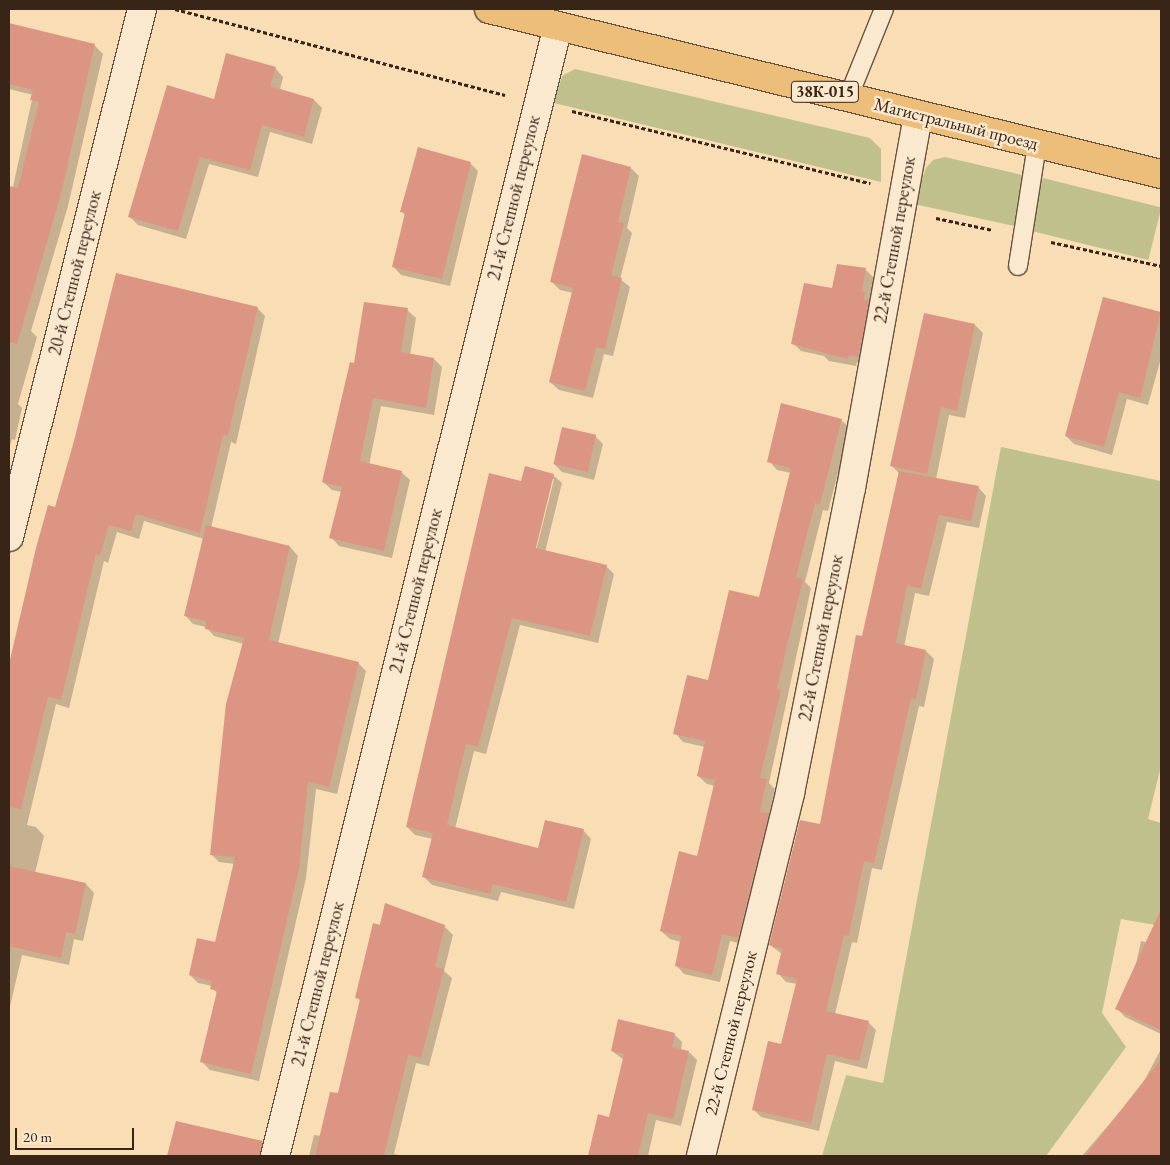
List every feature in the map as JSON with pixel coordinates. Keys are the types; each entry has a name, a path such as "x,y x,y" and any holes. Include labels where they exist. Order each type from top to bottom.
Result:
{"main road":[{"name":"Магистральный проезд","path":"489,9 1161,174"}],"street":[{"name":"20-й Степной переулок","path":"9,537 142,9"},
{"name":"21-й Степной переулок","path":"276,1156 558,26"},
{"name":"22-й Степной переулок","path":"701,1156 790,793 851,488 918,115"}],"lane":[{"path":"848,98 884,9"},
{"path":"1018,266 1037,144"}],"green space":[{"path":"575,69 870,138 881,149 881,182 554,103 562,76"},
{"path":"945,157 1022,175 1014,226 914,204 926,168 933,160"},
{"path":"1043,178 1161,207 1148,260 1030,230"},
{"path":"1001,447 1161,481 1161,766 1148,819 1161,823 1161,926 1121,919 1102,1013 1126,1047 1046,1156 822,1156 846,1075 883,1083"}],"building":[{"path":"9,23 95,44 60,198 17,344 9,342 9,186 18,188 39,102 30,100 33,90 9,84"},
{"path":"226,53 276,67 270,86 314,99 304,137 262,125 250,170 200,157 178,231 128,217 167,85 214,99"},
{"path":"418,147 471,162 442,279 392,267 405,213 400,212"},
{"path":"582,154 631,167 618,222 624,223 611,275 622,278 605,349 596,347 585,391 549,382 573,288 550,282"},
{"path":"837,264 866,268 862,291 865,292 864,300 869,301 861,346 858,357 849,355 848,359 791,344 804,283 832,288"},
{"path":"116,273 258,307 228,436 223,435 200,533 136,514 131,531 109,525 100,555 96,554 61,700 48,697 21,809 9,807 9,664 36,548 48,505 55,507 74,441"},
{"path":"1103,297 1161,312 1140,398 1119,392 1104,447 1065,436"},
{"path":"364,302 408,308 401,352 434,358 426,408 373,398 360,461 402,471 384,551 329,538 342,487 322,482 350,362 354,363"},
{"path":"924,313 975,324 957,411 941,407 927,474 890,466"},
{"path":"781,403 842,419 820,504 815,503 796,577 803,579 777,688 781,690 760,778 767,779 760,812 769,813 738,938 722,934 712,975 675,966 681,936 660,931 679,851 697,856 715,780 697,776 705,741 673,734 687,675 708,680 729,590 759,597 791,468 767,462"},
{"path":"562,427 596,435 588,472 553,464"},
{"path":"525,466 554,474 536,548 607,565 590,636 512,618 478,747 466,744 447,825 538,848 545,820 584,829 566,902 493,884 490,894 422,877 433,833 406,827 489,473 521,481"},
{"path":"899,471 979,486 971,521 939,515 921,588 907,586 896,643 926,650 916,699 911,698 874,863 864,861 849,936 844,935 826,1011 869,1021 859,1061 827,1054 811,1123 752,1110 768,1041 781,1044 797,979 776,974 782,949 769,945 800,820 820,824 856,635 862,636"},
{"path":"206,525 290,546 269,640 359,662 329,787 308,782 299,869 251,1074 200,1062 217,991 210,989 212,981 189,975 197,938 215,942 235,857 210,855 226,704 244,638 205,629 206,621 184,616"},
{"path":"9,866 86,883 75,934 66,932 61,958 9,946"},
{"path":"385,903 445,925 435,967 444,969 421,1058 408,1055 384,1156 315,1156 330,1092 338,1093 360,999 355,998 373,923 380,925"},
{"path":"1161,909 1161,1030 1115,1009"},
{"path":"618,1019 675,1033 672,1047 689,1051 673,1119 648,1113 638,1156 588,1156 598,1114 609,1117 624,1054 611,1051"},
{"path":"1161,1059 1161,1156 1085,1156"},
{"path":"176,1121 263,1141 260,1156 167,1156"}]}
